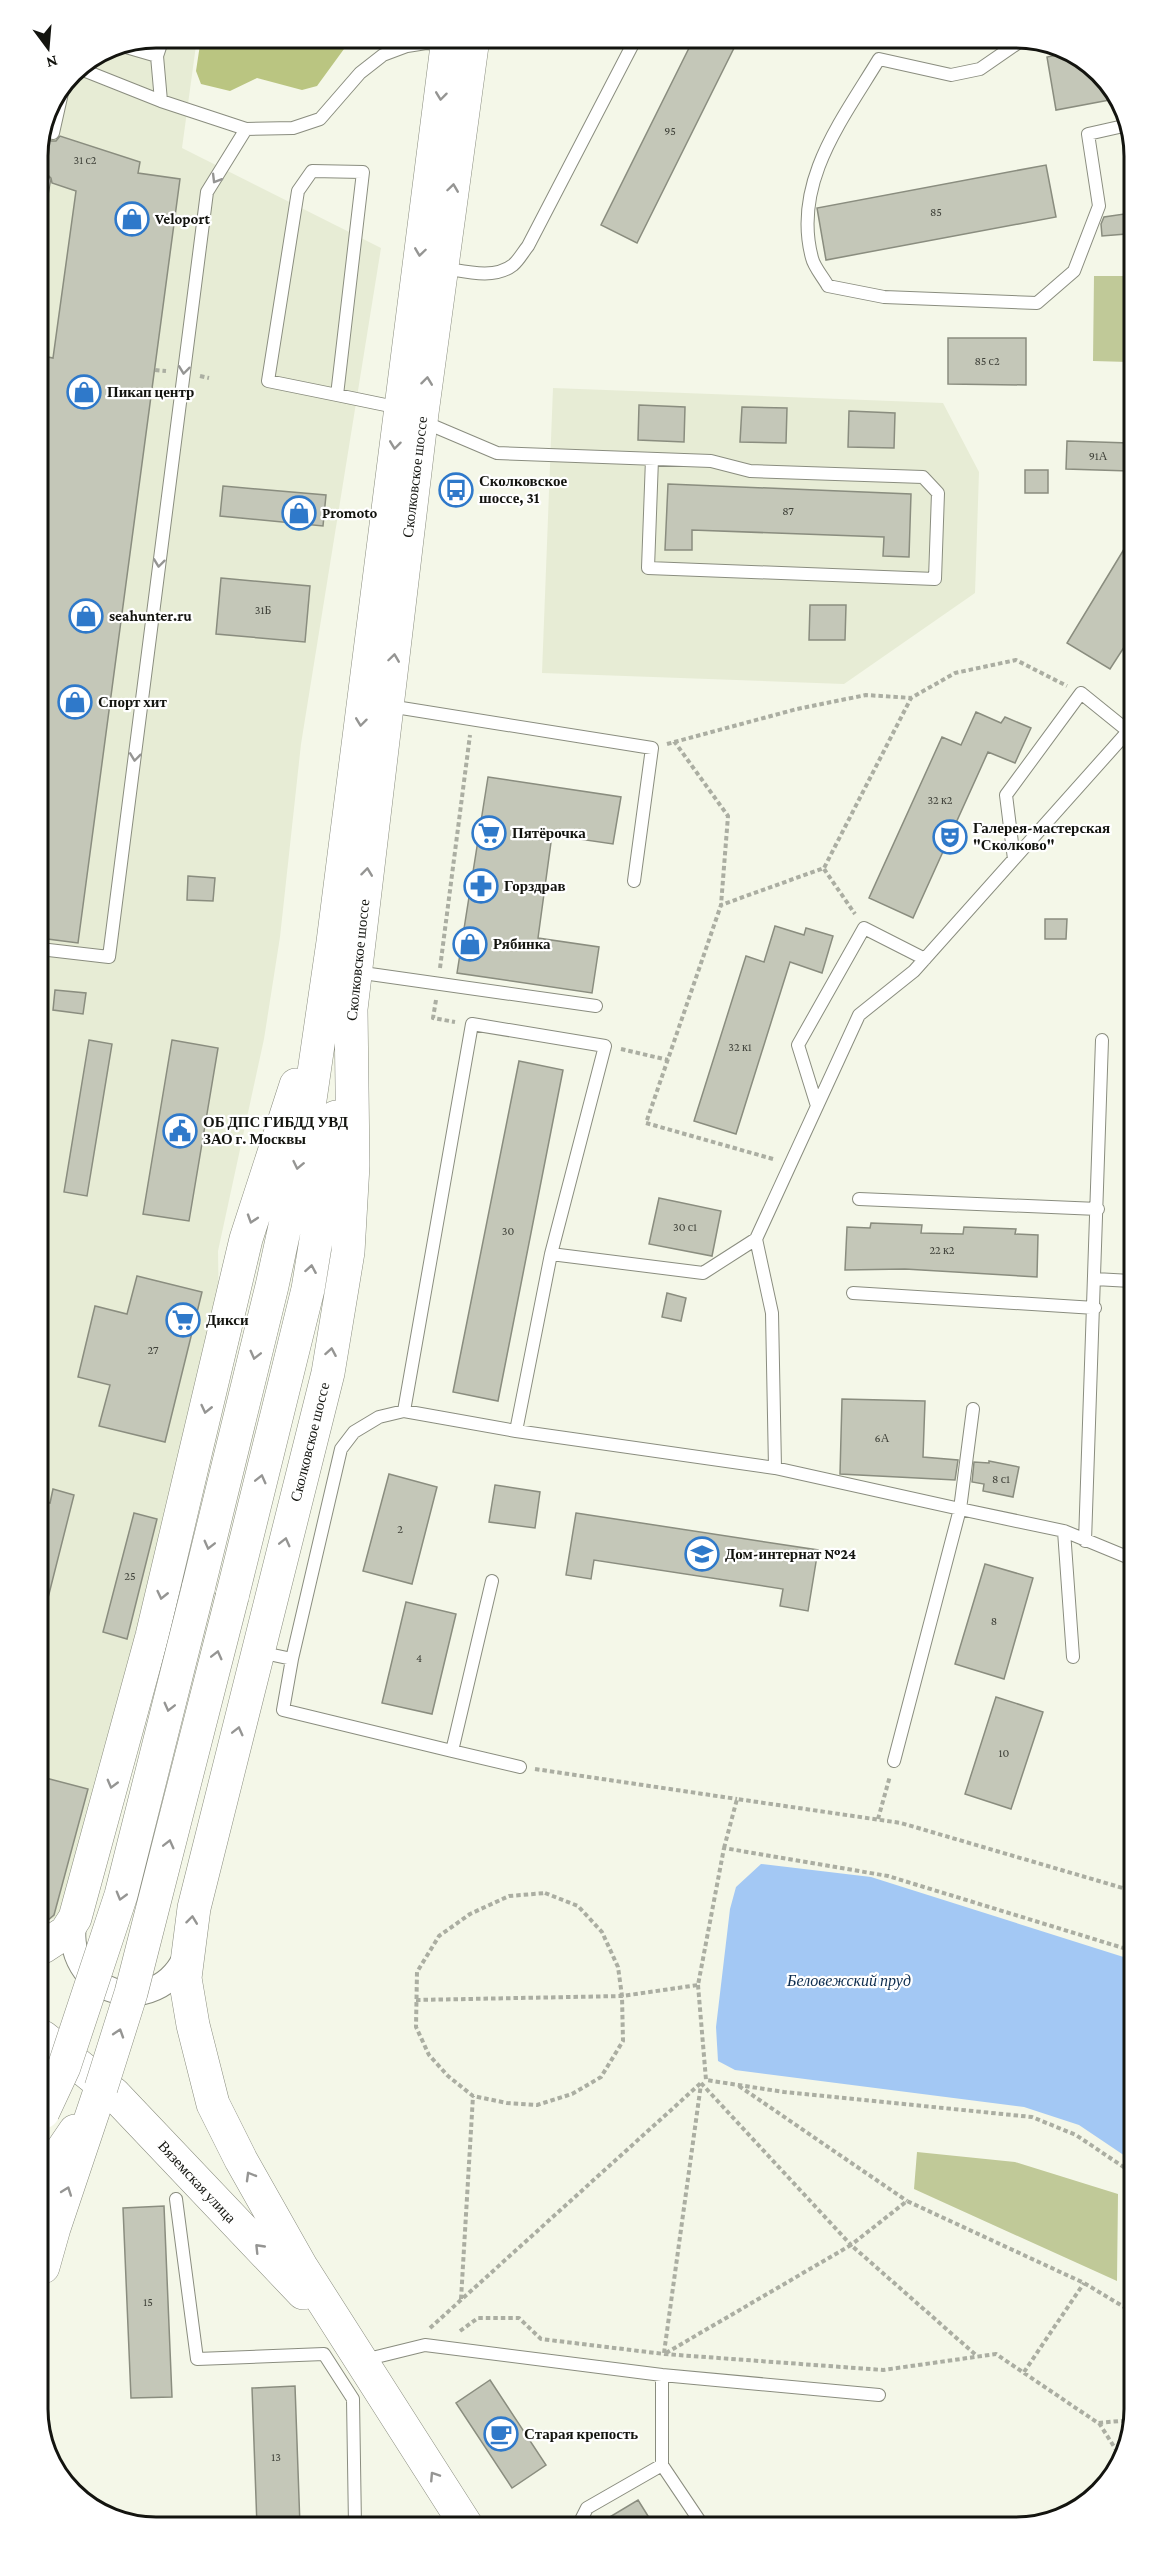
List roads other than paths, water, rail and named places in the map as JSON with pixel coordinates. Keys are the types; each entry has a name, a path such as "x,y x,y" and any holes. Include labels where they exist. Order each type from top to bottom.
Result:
{"main road":[{"name":"Сколковское шоссе","path":"187,1965 194,1908 328,1373 348,1252 353,1165 351,1009 388,706 415,414 459,48"},
{"name":"Сколковское шоссе","path":"333,942 415,414 442,268 460,48"},
{"path":"48,2101 64,2067 121,1895 198,1589 272,1286 302,1145 333,942"},
{"path":"48,1944 66,1932 75,1918 152,1636 246,1239 295,1088 333,942"},
{"path":"48,2249 131,1994 308,1289 329,1167 351,1009"},
{"name":"Вяземская улица","path":"187,1965 202,2070 213,2104 241,2160 352,2348 461,2517"},
{"name":"Вяземская улица","path":"48,2041 114,2094 352,2348"},
{"path":"48,2170 101,2088"}],"street":[{"path":"75,1918 72,1938 82,1967 96,1982 114,1991 145,1992 163,1984 187,1965"}],"lane":[{"path":"160,48 157,56 162,101"},
{"path":"89,72 162,101 246,129 293,128 320,119 360,72 383,55 402,48"},
{"path":"442,268 481,273 498,272 513,265 528,246 631,48"},
{"path":"1010,48 980,69 951,75 879,59 833,135 812,180 807,213 812,259 828,286 884,297 1037,303 1074,271 1099,206 1088,134 1120,128"},
{"path":"136,50 157,56"},
{"path":"53,134 58,110"},
{"path":"48,950 109,957 207,192 246,129"},
{"path":"337,395 363,172 312,171 298,191 268,381 415,414 497,453 711,461 750,471 923,477 938,493 935,579 648,568 652,459"},
{"path":"1014,860 1006,795 1081,693 1124,726"},
{"path":"388,706 652,748 634,881"},
{"path":"551,1254 703,1273 756,1239 859,1015 914,971 1124,736"},
{"path":"817,1106 798,1045 864,927 925,959"},
{"path":"355,972 596,1006"},
{"path":"404,1411 472,1024 605,1046 551,1254 516,1431"},
{"path":"1085,1541 1095,1308 1102,1040"},
{"path":"859,1199 1098,1209"},
{"path":"756,1239 772,1313 775,1468"},
{"path":"1095,1279 1124,1281"},
{"path":"853,1293 1095,1308"},
{"path":"894,1761 960,1509 973,1409"},
{"path":"520,1767 283,1710 292,1659 341,1449 354,1432 379,1417 404,1411 516,1431 775,1468 1064,1531 1124,1556"},
{"path":"1064,1531 1073,1657"},
{"path":"452,1751 492,1581"},
{"path":"258,1652 292,1659"},
{"path":"176,2199 197,2358 324,2354 353,2399 355,2517"},
{"path":"352,2348 425,2345 662,2375 879,2395"},
{"path":"662,2375 662,2465 697,2517"},
{"path":"582,2517 587,2508 662,2465"}],"water":[{"name":"Беловежский пруд","path":"761,1864 871,1877 1124,1957 1124,2155 1079,2125 1024,2107 735,2070 718,2061 716,2027 730,1909 736,1887"}],"place":[{"name":"Veloport","path":"132,219"},
{"name":"Пикап центр","path":"84,392"},
{"name":"Сколковское шоссе, 31","path":"456,490"},
{"name":"Promoto","path":"299,513"},
{"name":"seahunter.ru","path":"86,616"},
{"name":"Спорт хит","path":"75,702"},
{"name":"Пятёрочка","path":"489,833"},
{"name":"Галерея-мастерская \"Сколково\"","path":"950,837"},
{"name":"Горздрав","path":"481,886"},
{"name":"Рябинка","path":"470,944"},
{"name":"ОБ ДПС ГИБДД УВД ЗАО г. Москвы","path":"180,1131"},
{"name":"Дикси","path":"183,1320"},
{"name":"Дом-интернат №24","path":"702,1554"},
{"name":"Старая крепость","path":"501,2434"}]}
